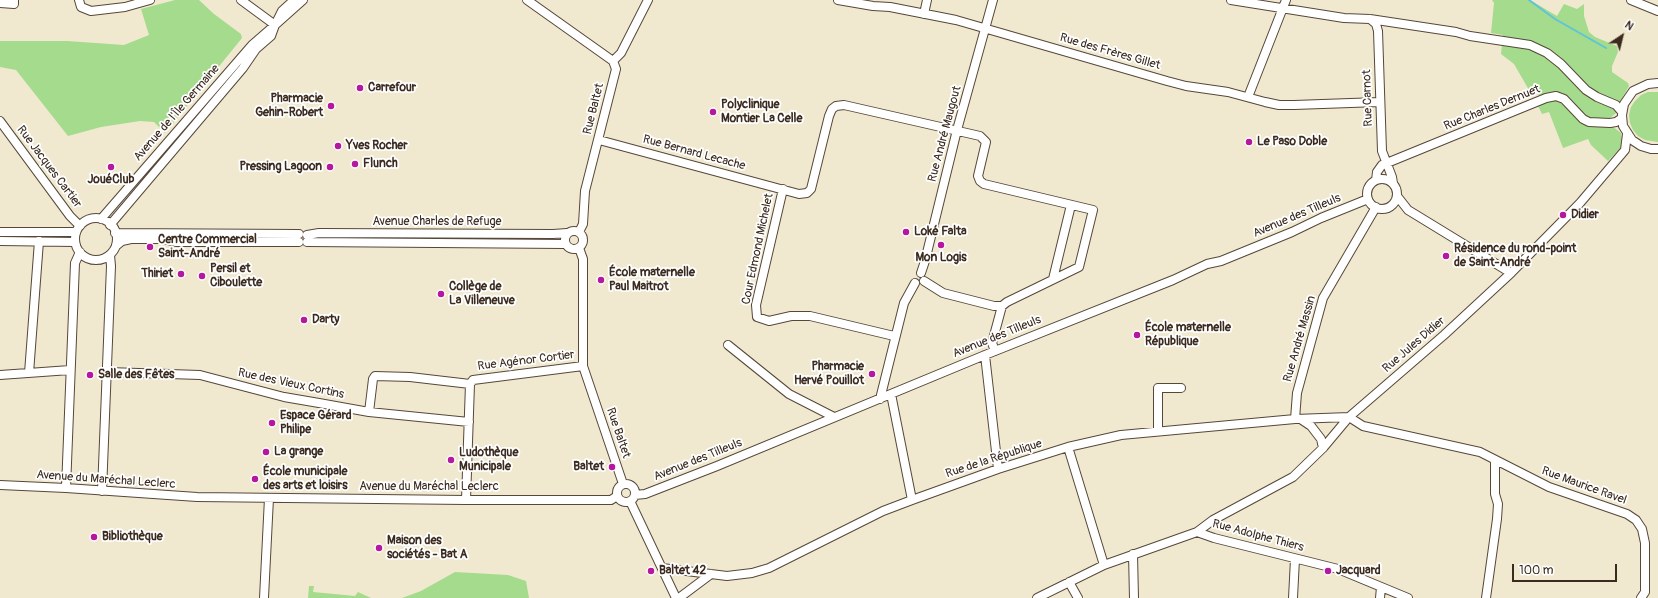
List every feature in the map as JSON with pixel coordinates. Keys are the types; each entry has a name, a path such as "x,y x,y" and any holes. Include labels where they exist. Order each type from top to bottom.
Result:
{"street":[{"path":"0,3 14,4 14,0"},
{"path":"79,0 82,7 91,11 124,7 150,0"},
{"path":"241,0 275,25"},
{"name":"Avenue de l'Île Germaine","path":"110,225 243,68 256,49 271,36 282,11 294,0"},
{"name":"Avenue de l'Île Germaine","path":"101,219 252,45 303,0"},
{"path":"527,0 613,61 621,52 648,0"},
{"name":"Rue des Frères Gillet","path":"838,0 873,6 890,6 956,20 1167,81 1186,86 1228,92 1279,105 1379,102"},
{"path":"924,14 927,0"},
{"name":"Rue André Maugout","path":"894,336 904,302 915,283 914,276 922,277 957,130 993,0"},
{"path":"1231,0 1284,4 1344,18 1385,21 1520,43 1538,48 1556,60 1586,90 1597,97 1616,105 1622,115 1627,134 1625,150 1641,146"},
{"path":"1631,0 1658,10"},
{"path":"1248,97 1284,4"},
{"path":"1370,19 1376,24 1378,31"},
{"path":"1378,31 1378,27 1385,21"},
{"name":"Rue Carnot","path":"1378,31 1379,102 1382,151 1393,183"},
{"name":"Rue Baltet","path":"579,232 583,224 585,191 616,68 613,61"},
{"path":"1622,115 1624,104 1633,91 1648,84 1658,83"},
{"name":"Rue Charles Dernuet","path":"1386,163 1546,98 1556,96 1564,99 1583,119 1589,122 1616,122 1622,115"},
{"name":"Rue Bernard Lecache","path":"599,140 799,194 807,193 811,189 829,116 832,109 836,106 844,105 957,130"},
{"name":"Rue Jacques Cartier","path":"0,122 78,229"},
{"path":"957,130 980,136 986,142 978,176 980,181 984,184 1093,210 1079,267 1007,302 1002,306 992,343 995,351"},
{"path":"1627,134 1632,140 1641,146 1652,149 1658,148"},
{"name":"Rue Jules Didier","path":"1198,532 1213,520 1293,476 1323,448 1349,417 1444,335 1511,273 1580,203 1625,150"},
{"path":"1386,163 1379,168 1376,180 1368,188 1368,199 1376,207 1384,209 1389,207 1397,196"},
{"path":"1376,180 1383,179 1393,183 1397,196 1408,210 1511,273"},
{"name":"Cour Edmond Michelet","path":"783,190 756,305 757,317 769,321 791,316 810,316 894,336"},
{"name":"Avenue des Tilleuls","path":"632,498 1173,280 1206,264 1221,261 1236,255 1368,199"},
{"path":"1054,280 1071,204"},
{"name":"Rue André Massin","path":"1298,419 1296,393 1323,298 1376,207"},
{"path":"1389,207 1408,210"},
{"path":"0,232 78,229 90,220 101,219 110,225 115,233 116,246 110,255 104,258 91,260 80,252 75,242 78,229"},
{"path":"573,231 579,232 583,240 579,248 569,249 565,244 564,238 567,233 573,231"},
{"name":"Avenue Charles de Refuge","path":"115,233 565,244"},
{"name":"Avenue Charles de Refuge","path":"116,246 122,240 131,239 163,239 176,242 303,238 318,234 567,233"},
{"path":"0,241 75,242"},
{"path":"29,373 39,241"},
{"name":"Rue Baltet","path":"579,248 583,259 583,366 623,484"},
{"path":"66,488 75,263 80,252"},
{"path":"102,491 108,372 110,255"},
{"path":"922,277 943,293 994,306 1002,306"},
{"path":"880,398 894,336"},
{"path":"728,345 789,394 834,417"},
{"path":"985,355 998,469"},
{"name":"Rue Agénor Cortier","path":"466,500 470,384 473,380 583,366"},
{"path":"0,375 70,370"},
{"name":"Rue des Vieux Cortins","path":"108,372 200,375 284,397 369,412 469,422"},
{"path":"369,412 372,379 375,376 410,377 470,384"},
{"path":"1158,431 1158,388 1181,388"},
{"path":"891,394 912,500"},
{"name":"Rue de la République","path":"662,568 727,576 752,573 769,568 883,511 912,500 998,469 1068,447 1121,435 1298,419 1349,417"},
{"name":"Rue Maurice Ravel","path":"1349,417 1363,426 1480,452 1549,487 1627,514 1636,520 1642,529 1645,543 1645,592 1641,598"},
{"path":"1298,419 1311,426 1321,439 1323,448"},
{"path":"1068,447 1104,565"},
{"path":"1486,598 1498,504 1495,494 1495,460"},
{"path":"632,498 621,501 614,498 617,490 623,484 632,486 632,498 676,598"},
{"name":"Avenue du Maréchal Leclerc","path":"0,485 66,488 197,498 466,500 614,498"},
{"path":"264,598 269,498"},
{"name":"Rue Adolphe Thiers","path":"1037,598 1104,565 1198,532 1214,538 1338,570 1408,598"},
{"path":"1133,554 1134,598"},
{"path":"1293,598 1295,559"},
{"path":"679,598 711,574"},
{"path":"1069,582 1078,598"},
{"path":"1380,598 1381,587"}],"green space":[{"path":"175,0 199,0 214,14 241,34 242,38 165,133 154,122 140,121 101,127 68,136 16,70 0,67 0,41 67,41 124,45 149,35 141,9"},
{"path":"1492,0 1530,0 1557,16 1564,4 1577,9 1584,4 1584,16 1589,32 1595,37 1617,46 1618,52 1612,66 1612,72 1628,83 1629,86 1616,113 1610,118 1612,126 1621,133 1623,145 1608,161 1591,145 1588,139 1563,148 1549,112 1542,114 1538,106 1539,96 1536,88 1529,90 1514,64 1501,54 1503,35 1491,33 1494,3"},
{"path":"1648,92 1658,92 1658,142 1645,140 1638,136 1630,123 1629,115 1631,107 1641,95"},
{"path":"455,572 508,575 526,581 529,598 402,598 421,591"},
{"path":"309,586 314,586 313,592 355,596 358,592 371,598 308,598"}],"waterway":[{"path":"1529,0 1555,19 1606,48"}],"place":[{"name":"Carrefour","path":"360,88"},
{"name":"Pharmacie Gehin-Robert","path":"331,106"},
{"name":"Polyclinique Montier La Celle","path":"713,112"},
{"name":"Le Paso Doble","path":"1249,142"},
{"name":"Yves Rocher","path":"338,146"},
{"name":"Flunch","path":"355,164"},
{"name":"JouéClub","path":"111,167"},
{"name":"Pressing Lagoon","path":"330,167"},
{"name":"Didier","path":"1563,215"},
{"name":"Loké Falta","path":"906,232"},
{"name":"Mon Logis","path":"941,245"},
{"name":"Centre Commercial Saint-André","path":"150,247"},
{"name":"Résidence du rond-point de Saint-André","path":"1446,256"},
{"name":"Thiriet","path":"181,274"},
{"name":"Persil et Ciboulette","path":"202,276"},
{"name":"École maternelle Paul Maitrot","path":"601,280"},
{"name":"Collège de La Villeneuve","path":"441,294"},
{"name":"Darty","path":"304,320"},
{"name":"École maternelle République","path":"1137,335"},
{"name":"Pharmacie Hervé Pouillot","path":"872,374"},
{"name":"Salle des Fêtes","path":"90,375"},
{"name":"Espace Gérard Philipe","path":"272,423"},
{"name":"La grange","path":"266,452"},
{"name":"Ludothèque Municipale","path":"451,460"},
{"name":"Baltet","path":"612,467"},
{"name":"École municipale des arts et loisirs","path":"255,479"},
{"name":"Bibliothèque","path":"94,537"},
{"name":"Maison des sociétés - Bat A","path":"379,548"},
{"name":"Baltet 42","path":"651,571"},
{"name":"Jacquard","path":"1328,571"}]}
